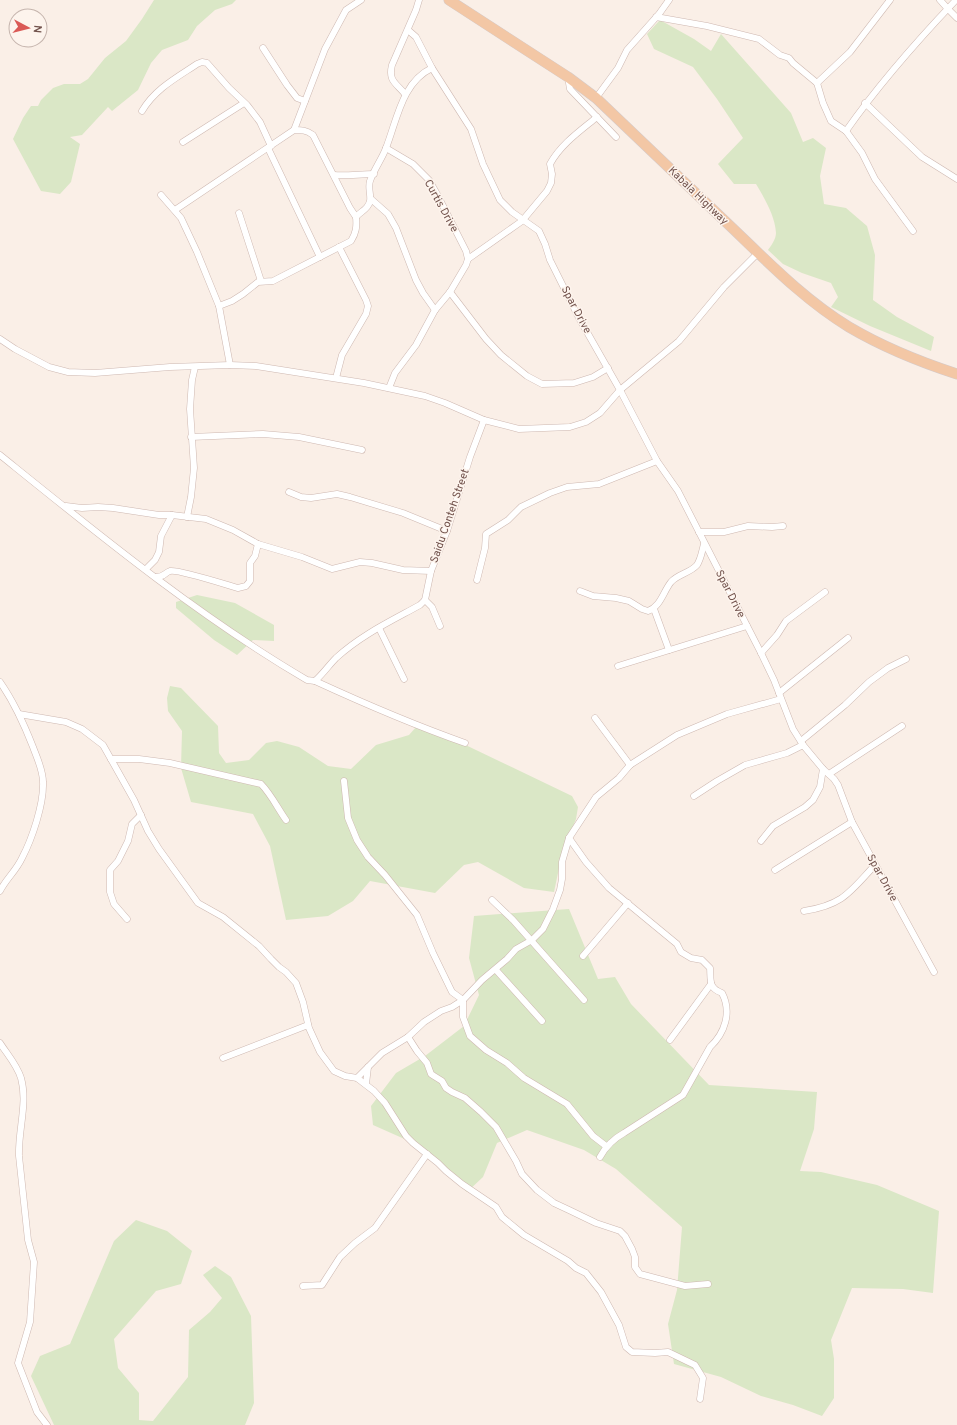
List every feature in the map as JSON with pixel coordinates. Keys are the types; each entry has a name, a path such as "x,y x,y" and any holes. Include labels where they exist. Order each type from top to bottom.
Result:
{"main road":[{"name":"Kabala Highway","path":"449,0 596,98 758,253 816,304 849,327 880,343 920,362 957,374"}],"street":[{"path":"175,210 294,130 325,49 346,10 361,0"},
{"path":"405,94 391,78 390,72 419,0"},
{"path":"596,98 618,68 628,50 669,0"},
{"path":"817,83 850,52 890,0"},
{"path":"940,0 957,18"},
{"path":"846,131 865,103 923,35 956,0"},
{"path":"656,17 707,26 759,39 780,55 789,58 817,83 823,103 831,121 846,131 862,153 875,179 913,231"},
{"name":"Spar Drive","path":"408,30 416,37 432,68 471,129 483,164 500,200 522,221 539,231 546,244 550,260 579,318 608,368 657,461 678,491 761,653 793,729 802,743 838,785 852,822 934,972"},
{"path":"263,48 297,98 305,101"},
{"path":"142,111 148,100 158,90 197,64 202,62 207,63 260,122 269,147 320,257"},
{"path":"432,68 424,72 405,94 386,148 370,181 369,189 371,198 388,214 396,228 416,280 435,310"},
{"path":"568,78 570,89 616,137"},
{"path":"183,142 244,103"},
{"path":"865,103 922,157 957,179"},
{"path":"389,388 395,373 416,345 435,310 450,292 466,266 468,259 522,221 549,187 552,174 550,164 556,154 566,142 597,117"},
{"path":"219,306 232,301 253,285 261,281 273,280 351,241 355,234 357,227 356,217 313,135 307,131 294,130"},
{"name":"Curtis Drive","path":"386,148 413,164 428,180 438,196 466,251 468,259"},
{"path":"334,175 374,174"},
{"path":"161,195 175,210 190,234 219,306 230,366"},
{"path":"356,217 366,208 371,198"},
{"path":"239,213 261,281"},
{"path":"336,378 342,355 366,314 368,306 339,247"},
{"path":"0,339 48,367 68,372 256,366 336,378 432,398 484,420 519,429 570,427 586,422 600,413 620,390 679,341 724,287 758,253"},
{"path":"450,292 486,339 501,355 527,376 542,384 574,383 592,377 608,368"},
{"path":"187,517 194,468 190,409 192,380 195,367"},
{"name":"Saidu Conteh Street","path":"64,506 82,508 112,508 159,515 206,519 219,523 258,544 302,557 332,569 360,562 372,563 403,570 431,571 447,530 470,457 484,420"},
{"path":"191,437 263,434 299,437 362,450"},
{"path":"0,454 64,506 229,632 307,680 315,681 426,730 465,743"},
{"path":"477,580 486,534 508,520 521,507 550,493 567,488 599,484 657,461"},
{"path":"289,492 301,497 311,498 337,494 350,497 403,513 447,530"},
{"path":"146,569 155,560 159,552 161,536 172,515"},
{"path":"699,532 724,532 748,526 783,526"},
{"path":"156,577 162,577 170,571 181,572 238,588 246,586 250,581 250,563 255,556 258,544"},
{"path":"580,591 593,596 629,601 648,611 654,609 659,604 671,581 698,564 704,544"},
{"path":"315,681 325,672 335,659 364,636 420,605 425,600 431,571"},
{"path":"761,653 786,622 825,592"},
{"path":"425,600 432,607 440,626"},
{"path":"654,609 669,650"},
{"path":"618,666 747,626"},
{"path":"379,628 404,679"},
{"path":"357,1078 382,1054 408,1036 424,1022 441,1011 452,1007 463,1000 482,980 496,970 516,949 532,940 543,929 560,890 562,879 562,862 569,838 596,797 619,778 630,765 677,735 727,714 780,696 848,638"},
{"path":"694,796 744,765 787,753 802,743 869,682 888,668 906,659"},
{"path":"0,682 12,700 38,758 43,784 42,798 30,838 22,858 0,892"},
{"path":"19,714 66,722 82,729 103,745 141,815 148,831 198,902 223,917 259,946 296,982 303,1002 308,1026 320,1052 334,1071 345,1076 357,1078 366,1084 385,1103 406,1136 438,1163 446,1172 496,1207 502,1216 524,1235 568,1261 576,1268 586,1272 601,1292 619,1326 626,1347 632,1352 668,1352 695,1365 703,1378 700,1399"},
{"path":"595,718 630,765"},
{"path":"829,774 902,726"},
{"path":"111,759 138,759 170,763 261,784 267,790 286,820"},
{"path":"761,841 773,826 805,807 813,800 820,787 824,770"},
{"path":"344,780 348,818 357,840 368,857 385,874 417,915 452,992 463,1000"},
{"path":"127,919 114,904 110,892 110,870 118,861 128,841 132,824 141,815"},
{"path":"775,870 852,822"},
{"path":"569,838 586,862 609,888 677,944 681,952 690,958 702,960 710,968 711,984 715,990 722,993 727,1007 724,1028 710,1048 683,1096 614,1138 606,1146 600,1157"},
{"path":"804,911 818,909 836,903 854,890 875,865"},
{"path":"492,900 532,940 584,1000"},
{"path":"582,956 591,948 628,903"},
{"path":"496,970 542,1021"},
{"path":"670,1040 711,984"},
{"path":"463,1000 463,1017 470,1036 486,1050 507,1063 524,1078 567,1104 593,1136 606,1146"},
{"path":"223,1058 308,1026"},
{"path":"408,1036 417,1051 427,1063 431,1074 442,1081 446,1088 465,1098 482,1112 496,1127 513,1154 522,1174 537,1190 554,1203 596,1223 620,1231 625,1236 632,1249 635,1256 635,1267 640,1274 685,1286 708,1284"},
{"path":"0,1043 16,1067 22,1086 23,1097 19,1151 28,1240 34,1262 30,1322 18,1363 37,1412 47,1425"},
{"path":"366,1084 368,1067"},
{"path":"304,1286 322,1285 340,1258 355,1243 375,1228 426,1154"}],"green space":[{"path":"154,0 236,0 232,4 215,10 197,26 188,40 162,50 151,63 138,90 112,111 108,107 82,135 70,137 80,144 71,182 60,194 41,191 13,139 23,118 31,106 38,106 41,100 53,88 64,84 80,84 88,79 105,58 126,41"},
{"path":"660,20 694,39 711,51 721,34 791,113 803,142 813,138 826,148 820,176 824,204 846,208 867,226 875,255 873,300 897,317 934,337 931,351 870,326 831,307 838,297 831,283 802,273 783,264 768,250 775,238 776,233 774,220 756,184 734,184 718,164 743,138 693,67 654,49 647,34"},
{"path":"197,595 235,603 274,625 274,641 253,640 237,655 214,640 176,608 176,602"},
{"path":"170,686 181,688 218,726 219,753 226,763 249,760 266,743 277,741 299,747 328,766 351,769 376,745 409,735 417,726 428,727 572,796 578,807 576,819 562,854 554,892 524,888 478,862 464,865 435,893 370,881 353,901 328,916 286,920 270,846 253,814 191,802 181,768 182,731 168,711 167,698"},
{"path":"569,909 598,979 615,977 631,1004 709,1085 817,1092 814,1129 800,1171 821,1172 877,1185 939,1211 933,1293 903,1289 852,1288 831,1340 834,1359 834,1398 822,1416 793,1405 761,1396 721,1377 674,1364 668,1324 677,1290 682,1227 616,1169 584,1150 527,1130 497,1143 483,1177 467,1192 409,1141 373,1125 371,1106 396,1073 425,1056 464,1026 479,995 469,958 474,916"},
{"path":"136,1220 167,1231 192,1251 181,1284 156,1291 114,1339 118,1368 139,1393 139,1420 153,1421 188,1377 189,1330 210,1312 222,1298 203,1275 215,1266 231,1277 251,1316 254,1403 245,1425 54,1425 31,1376 40,1356 70,1344 114,1241"}]}
